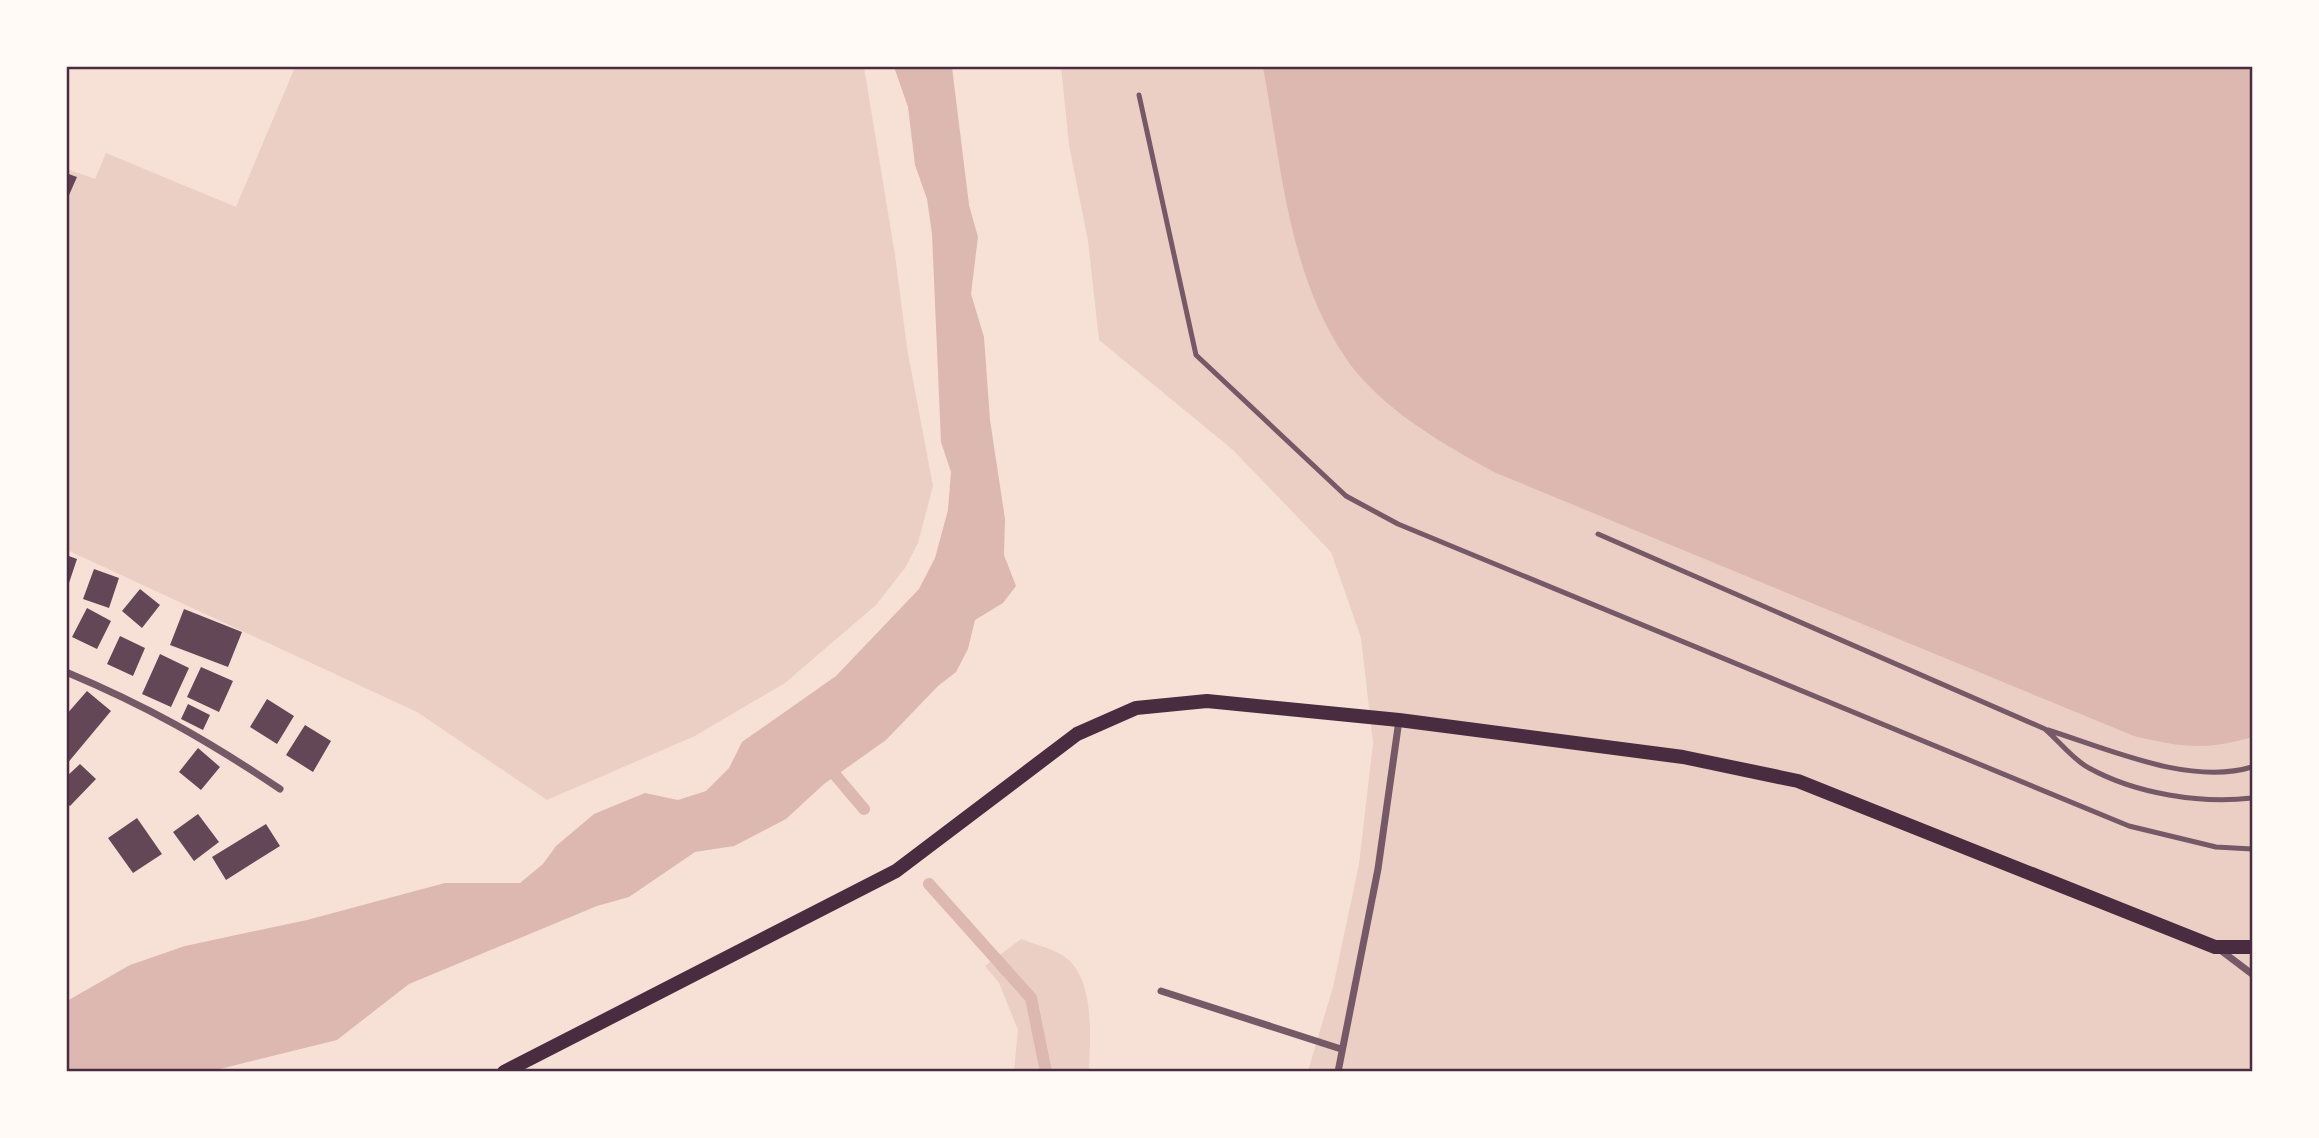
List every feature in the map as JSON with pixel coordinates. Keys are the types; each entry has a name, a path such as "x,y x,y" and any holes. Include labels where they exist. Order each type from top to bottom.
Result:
{"main road":[{"path":"503,1072 897,871 1077,734 1136,708 1207,701 1399,720 1683,757 1798,781 2215,947 2252,947"}],"street":[{"path":"66,672 199,735 279,789"},
{"path":"1338,1072 1378,869 1399,720"},
{"path":"2215,947 2252,974"},
{"path":"1161,991 1341,1049"}],"lane":[{"path":"1139,95 1196,355 1346,496 1411,529 2129,826 2216,847 2252,849"},
{"path":"1598,534 2045,729 2171,768 2237,772 2252,767"},
{"path":"2045,729 2088,768 2130,785 2192,799 2252,798"}],"shaded area":[{"path":"295,67 864,67 895,255 907,348 933,486 918,543 905,568 876,605 785,683 695,736 547,800 417,712 67,550 67,169 95,179 106,153 236,207"},
{"path":"894,67 952,67 969,205 978,237 971,294 984,337 990,420 1005,519 1004,555 1016,586 1003,603 975,620 968,649 956,672 938,686 886,740 824,784 786,819 734,846 695,852 629,897 597,906 409,984 337,1040 212,1071 67,1071 67,1001 130,965 185,946 307,920 445,883 520,883 543,864 556,846 594,814 645,793 678,800 706,791 729,768 742,742 836,676 919,589 935,558 948,510 951,472 941,442 932,234 927,199 915,165 908,107"},
{"path":"1061,67 2252,67 2252,1071 1308,1071 1333,987 1359,864 1373,743 1361,638 1331,552 1233,450 1099,340 1088,241 1069,145"},
{"path":"1263,67 2252,67 2252,737 2221,744 2193,746 2134,736 1496,473 1413,423 1375,392 1345,357 1311,290 1289,216"},
{"path":"1021,939 1062,955 1081,977 1089,1008 1089,1071 1014,1071 1018,1030 999,983 985,966"}],"building":[{"path":"66,173 77,177 66,202"},
{"path":"66,555 77,559 69,583 66,582"},
{"path":"94,569 119,578 109,608 83,599"},
{"path":"140,589 160,605 142,628 122,611"},
{"path":"87,608 111,621 97,649 72,637"},
{"path":"184,609 242,632 228,667 170,645"},
{"path":"120,636 145,648 133,676 107,664"},
{"path":"160,654 189,668 171,707 142,694"},
{"path":"201,667 233,681 219,712 187,697"},
{"path":"87,691 111,711 66,765 66,715"},
{"path":"267,699 294,716 277,744 250,727"},
{"path":"188,704 210,715 203,730 181,719"},
{"path":"305,725 331,741 313,772 286,755"},
{"path":"198,748 220,767 201,790 179,772"},
{"path":"80,764 96,779 70,806 66,803 66,777"},
{"path":"198,814 219,842 194,861 173,832"},
{"path":"137,818 162,854 133,873 108,838"},
{"path":"266,824 280,846 226,880 212,857"}],"waterway":[{"path":"826,764 864,809"},
{"path":"929,884 1031,998 1046,1072"}]}
